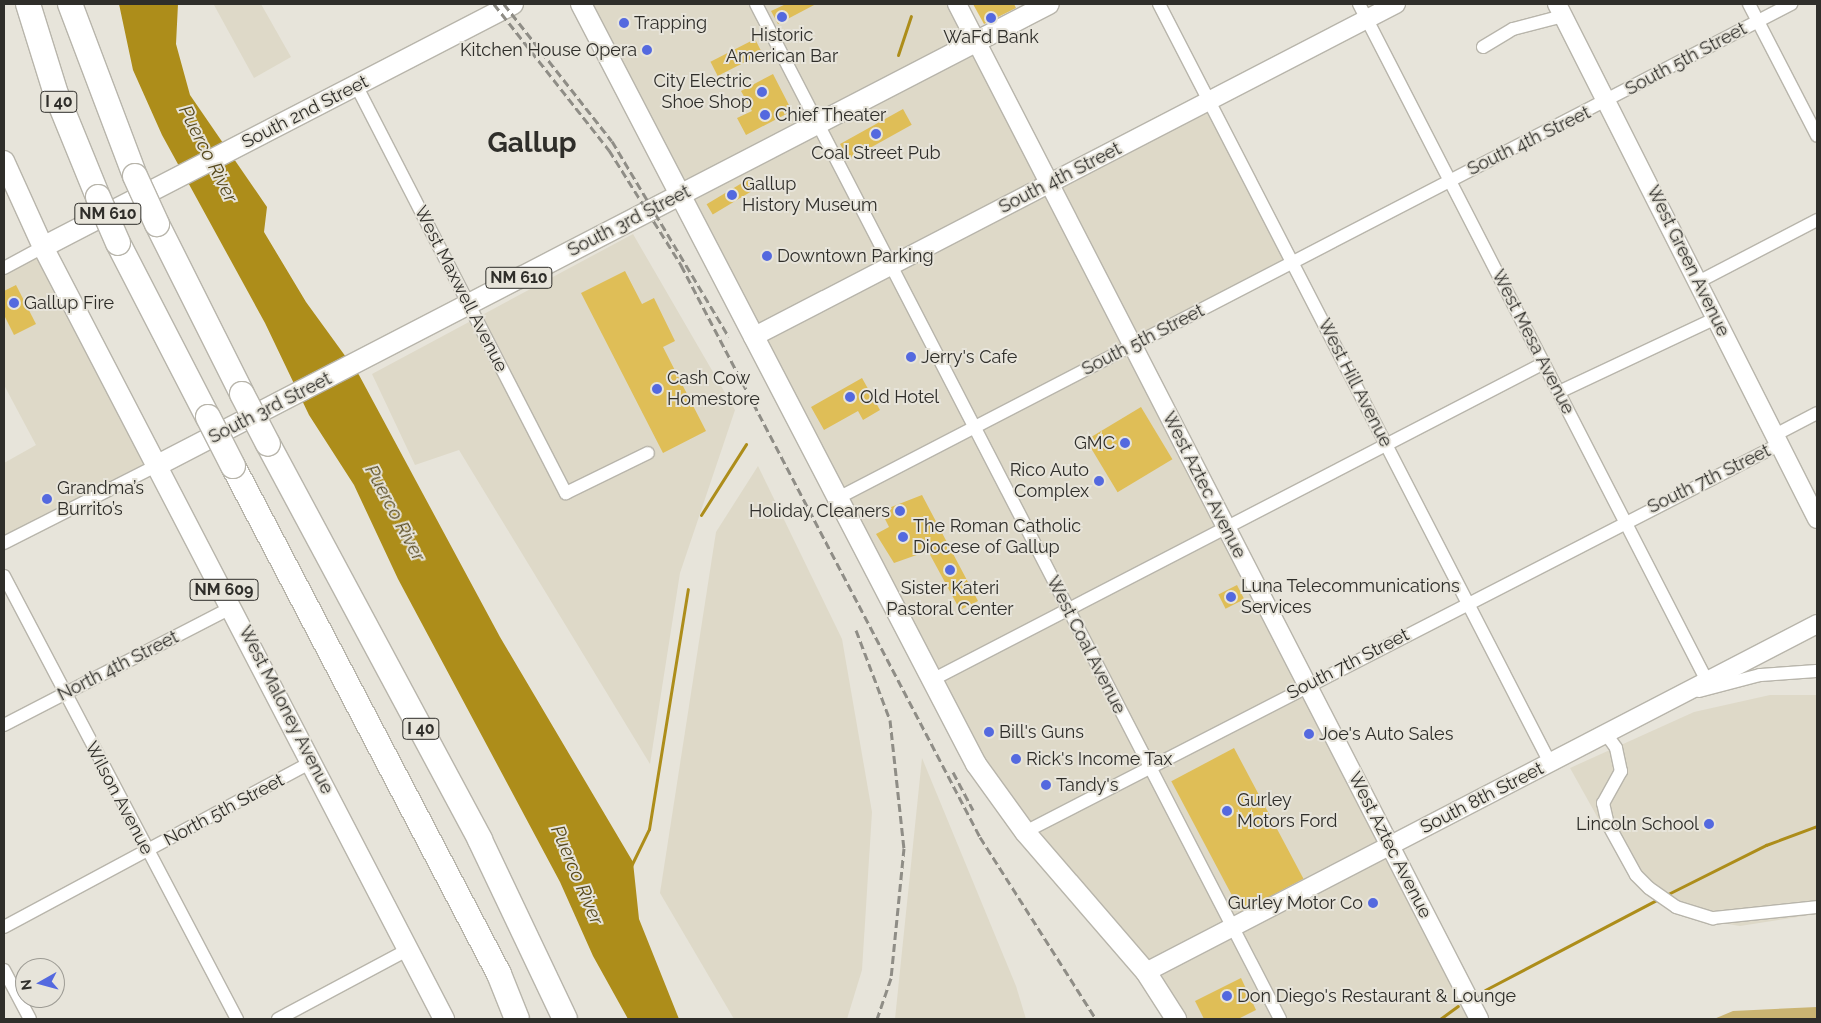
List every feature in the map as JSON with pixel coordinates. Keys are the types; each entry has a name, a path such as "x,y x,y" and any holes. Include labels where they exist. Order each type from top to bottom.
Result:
{"highway":[{"name":"I 40","path":"28,4 56,94 118,243 499,974 518,1019"},
{"name":"I 40","path":"70,4 135,176 157,224 268,444 480,840 565,1019"}],"main road":[{"name":"South 2nd Street","path":"43,247 513,4"},
{"path":"581,4 930,681 976,764 1025,832 1146,972 1176,1019"},
{"name":"South 3rd Street","path":"156,466 288,400 469,304 1049,4"},
{"name":"West Maloney Avenue","path":"4,161 43,247 156,466 233,607 444,1019"}],"street":[{"name":"West Coal Avenue","path":"756,4 1280,1019"},
{"name":"West Aztec Avenue","path":"956,4 1479,1019"},
{"name":"West Hill Avenue","path":"1160,4 1550,763"},
{"path":"1362,11 1396,4"},
{"path":"1749,4 1817,136"},
{"name":"South 5th Street","path":"1609,102 1791,4"},
{"path":"1483,47 1513,29 1560,10"},
{"name":"West Green Avenue","path":"1560,10 1700,281 1716,318 1817,519"},
{"name":"South 4th Street","path":"753,337 1209,101 1362,11"},
{"name":"West Mesa Avenue","path":"1362,11 1707,681"},
{"name":"West Maxwell Avenue","path":"356,85 566,494 648,453"},
{"name":"South 4th Street","path":"1450,181 1609,102"},
{"name":"South 5th Street","path":"836,499 1450,181"},
{"path":"1700,281 1817,220"},
{"path":"4,268 43,247"},
{"path":"1559,392 1716,318"},
{"path":"930,681 1544,363"},
{"name":"South 7th Street","path":"1025,832 1625,521 1777,440 1817,413"},
{"path":"4,543 156,466"},
{"name":"Wilson Avenue","path":"4,576 147,852 237,1019"},
{"name":"North 4th Street","path":"4,725 233,607"},
{"name":"South 8th Street","path":"1146,972 1817,624"},
{"path":"1678,697 1760,675 1817,671"},
{"path":"1606,734 1616,748 1621,771 1603,803 1608,824 1636,875 1649,888 1676,907 1713,918 1817,907"},
{"name":"North 5th Street","path":"4,927 312,762"},
{"path":"278,1019 407,950"},
{"path":"4,970 30,1019"}],"shaded area":[{"path":"261,4 291,57 254,78 214,5"},
{"path":"581,4 957,4 1049,184 1209,101 1292,262 1133,345 1479,1019 1176,1019 976,764"},
{"path":"633,234 735,410 680,573 650,764 459,450 415,465 372,374"},
{"path":"43,247 156,466 4,542 4,463 36,445 4,385 4,268"},
{"path":"758,466 842,639 872,812 862,970 847,1019 734,1019 660,893 716,532"},
{"name":"Lincoln School","path":"1770,695 1817,695 1817,914 1740,926 1684,917 1648,896 1633,881 1570,768 1694,712"},
{"path":"922,758 1016,986 1026,1019 895,1019"},
{"path":"1817,1007 1817,1019 1714,1019 1733,1011"}],"water":[{"name":"Puerco River","path":"119,4 178,4 176,44 190,95 267,207 264,232 306,302 359,375 500,637 633,862 639,919 679,1019 628,1019 593,956 560,882 398,579 354,485 309,415 265,323 162,135 133,70"}],"building":[{"name":"Historic American Bar","path":"786,4 816,4 778,24 771,11"},
{"name":"WaFd Bank","path":"973,4 1014,4 1016,8 984,24"},
{"path":"755,39 762,53 718,76 710,62"},
{"path":"773,74 792,111 746,135 737,118 752,111 741,91"},
{"name":"Coal Street Pub","path":"903,109 912,125 849,160 840,144"},
{"name":"Gallup History Museum","path":"752,177 758,187 713,215 707,204"},
{"name":"Cash Cow Homestore","path":"625,271 642,304 654,298 675,341 663,347 706,431 663,453 581,293"},
{"name":"Gallup Fire","path":"16,285 36,324 14,335 4,315 4,291"},
{"name":"Old Hotel","path":"862,378 880,410 863,420 858,411 824,430 811,407"},
{"name":"GMC","path":"1141,407 1172,459 1118,492 1086,440"},
{"path":"922,495 978,601 960,610 928,551 894,563 876,534 889,527 881,511"},
{"name":"Luna Telecommunications Services","path":"1237,585 1244,599 1226,609 1218,595"},
{"name":"Gurley Motors Ford","path":"1234,748 1303,879 1241,912 1171,781"},
{"name":"Don Diego's Restaurant & Lounge","path":"1241,978 1256,1010 1238,1019 1204,1019 1195,1001"}],"waterway":[{"path":"898,55 911,16"},
{"path":"701,515 746,444"},
{"path":"631,866 649,829 688,589"},
{"path":"1666,895 1766,845 1817,826"},
{"path":"1485,990 1658,899"},
{"path":"1440,1019 1458,1006"}],"railway":[{"path":"494,4 609,150 681,265 980,837 1096,1019"},
{"path":"504,4 612,141 729,337"},
{"path":"856,630 890,720 904,848 891,978 877,1019"},
{"path":"953,772 973,810"}],"place":[{"name":"Historic American Bar","path":"782,17"},
{"name":"WaFd Bank","path":"991,18"},
{"name":"Trapping","path":"624,23"},
{"name":"Kitchen House Opera","path":"647,50"},
{"name":"City Electric Shoe Shop","path":"762,92"},
{"name":"Chief Theater","path":"765,115"},
{"name":"Coal Street Pub","path":"876,134"},
{"name":"Gallup History Museum","path":"732,195"},
{"name":"Downtown Parking","path":"767,256"},
{"name":"Gallup Fire","path":"14,303"},
{"name":"Jerry's Cafe","path":"911,357"},
{"name":"Cash Cow Homestore","path":"657,389"},
{"name":"Old Hotel","path":"850,397"},
{"name":"GMC","path":"1125,443"},
{"name":"Rico Auto Complex","path":"1099,481"},
{"name":"Grandma’s Burrito’s","path":"47,499"},
{"name":"Holiday Cleaners","path":"900,511"},
{"name":"The Roman Catholic Diocese of Gallup","path":"903,537"},
{"name":"Sister Kateri Pastoral Center","path":"950,570"},
{"name":"Luna Telecommunications Services","path":"1231,597"},
{"name":"Bill's Guns","path":"989,732"},
{"name":"Joe's Auto Sales","path":"1309,734"},
{"name":"Rick's Income Tax","path":"1016,759"},
{"name":"Tandy's","path":"1046,785"},
{"name":"Gurley Motors Ford","path":"1227,811"},
{"name":"Lincoln School","path":"1709,824"},
{"name":"Gurley Motor Co","path":"1373,903"},
{"name":"Don Diego's Restaurant & Lounge","path":"1227,996"}],"district":[{"name":"Gallup","path":"532,143"}]}
